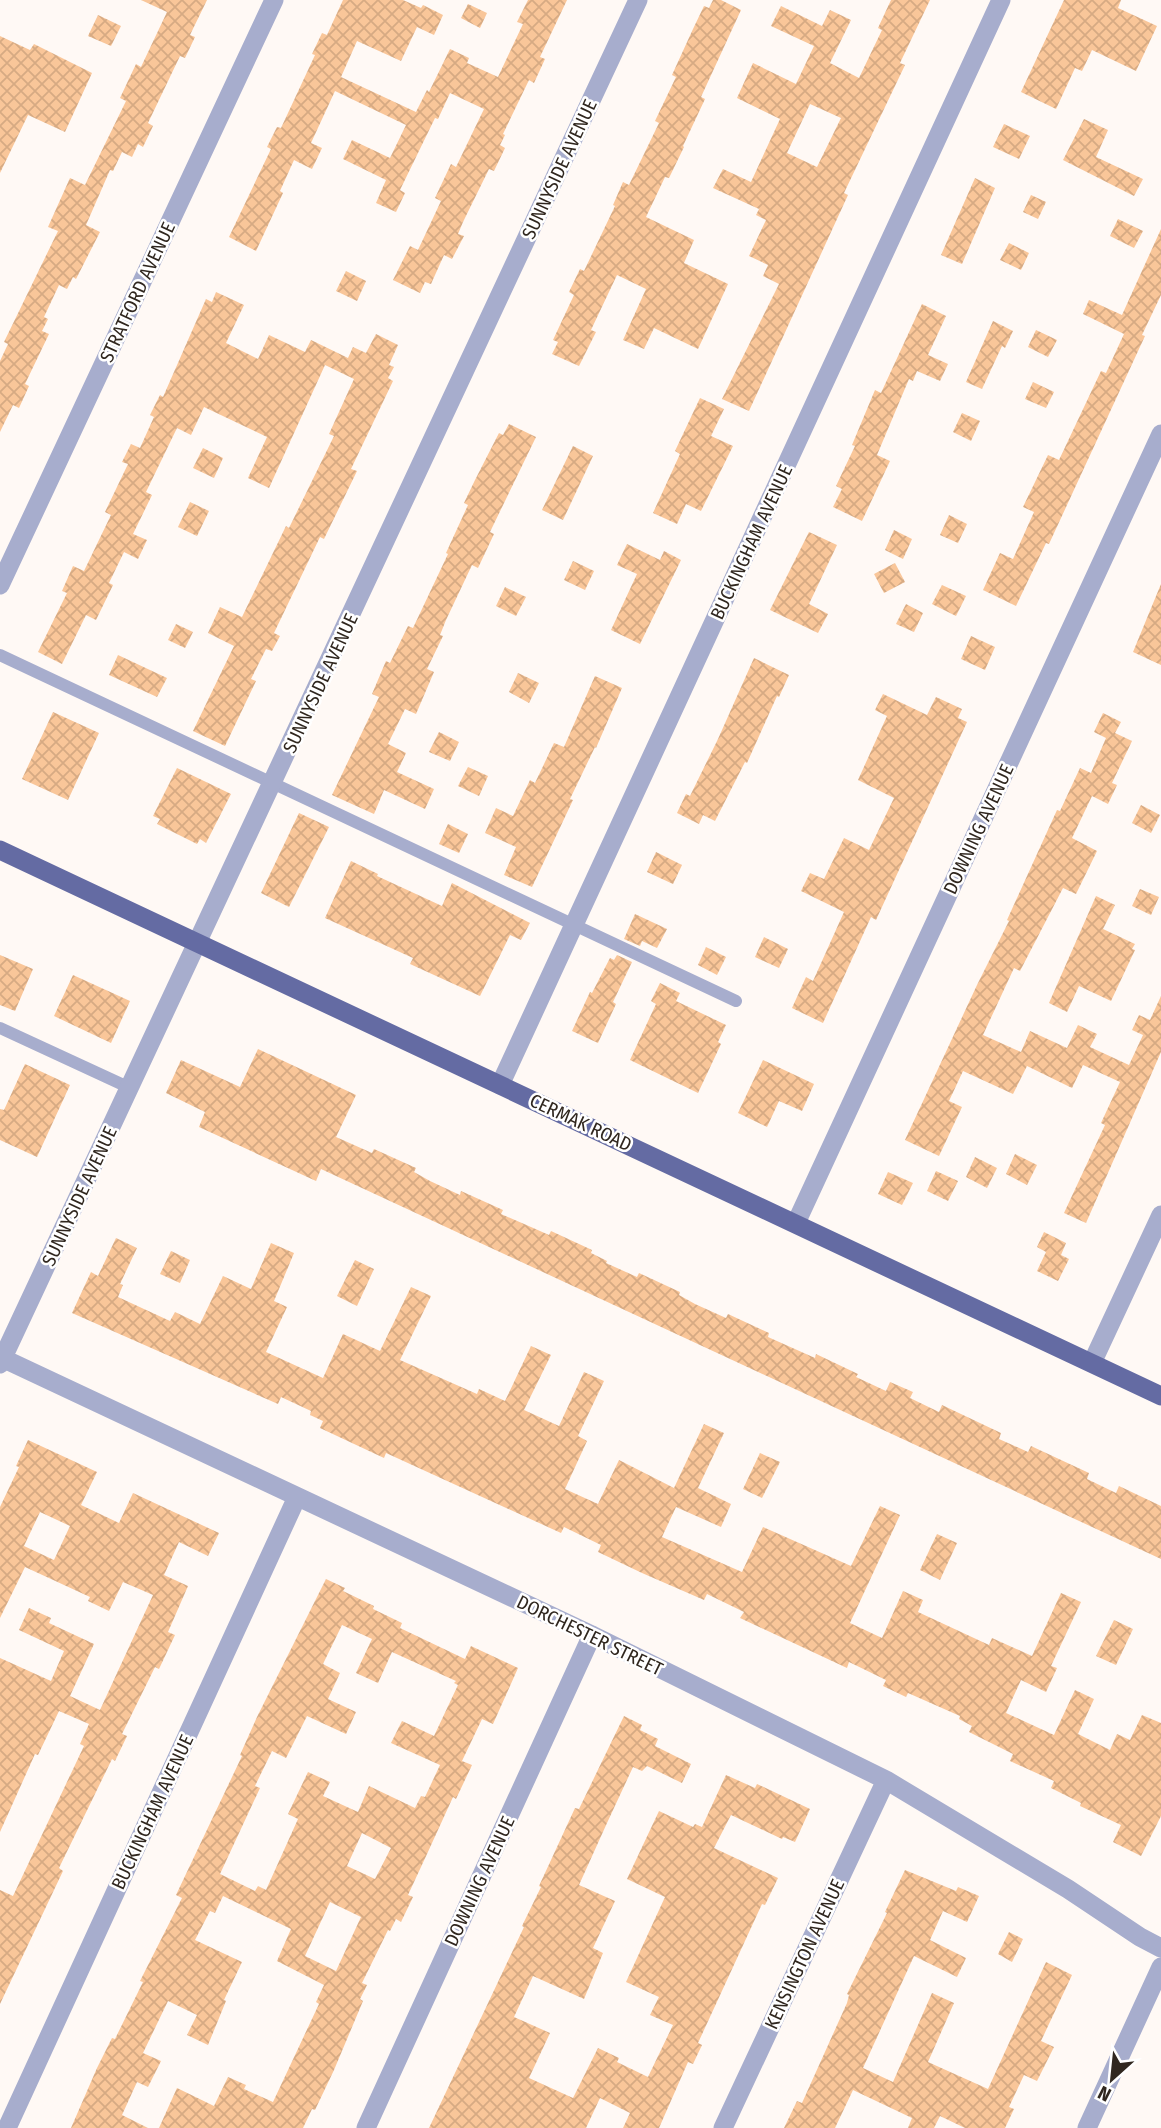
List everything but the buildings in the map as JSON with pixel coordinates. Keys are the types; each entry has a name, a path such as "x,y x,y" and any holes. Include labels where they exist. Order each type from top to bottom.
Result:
{"main road":[{"name":"CERMAK ROAD","path":"0,850 1161,1396"}],"street":[{"name":"STRATFORD AVENUE","path":"0,585 274,0"},
{"name":"SUNNYSIDE AVENUE","path":"1,1360 638,0"},
{"name":"BUCKINGHAM AVENUE","path":"500,1084 1001,0"},
{"name":"DOWNING AVENUE","path":"796,1223 1161,434"},
{"path":"1093,1363 1161,1215"},
{"name":"DORCHESTER STREET","path":"1,1360 592,1635 886,1780 1161,1948"},
{"name":"BUCKINGHAM AVENUE","path":"7,2128 297,1497"},
{"name":"DOWNING AVENUE","path":"366,2128 592,1635"},
{"name":"KENSINGTON AVENUE","path":"723,2128 886,1780"},
{"path":"1087,2128 1161,1967"}],"lane":[{"path":"0,655 736,1001"},
{"path":"0,1028 130,1088"}]}
